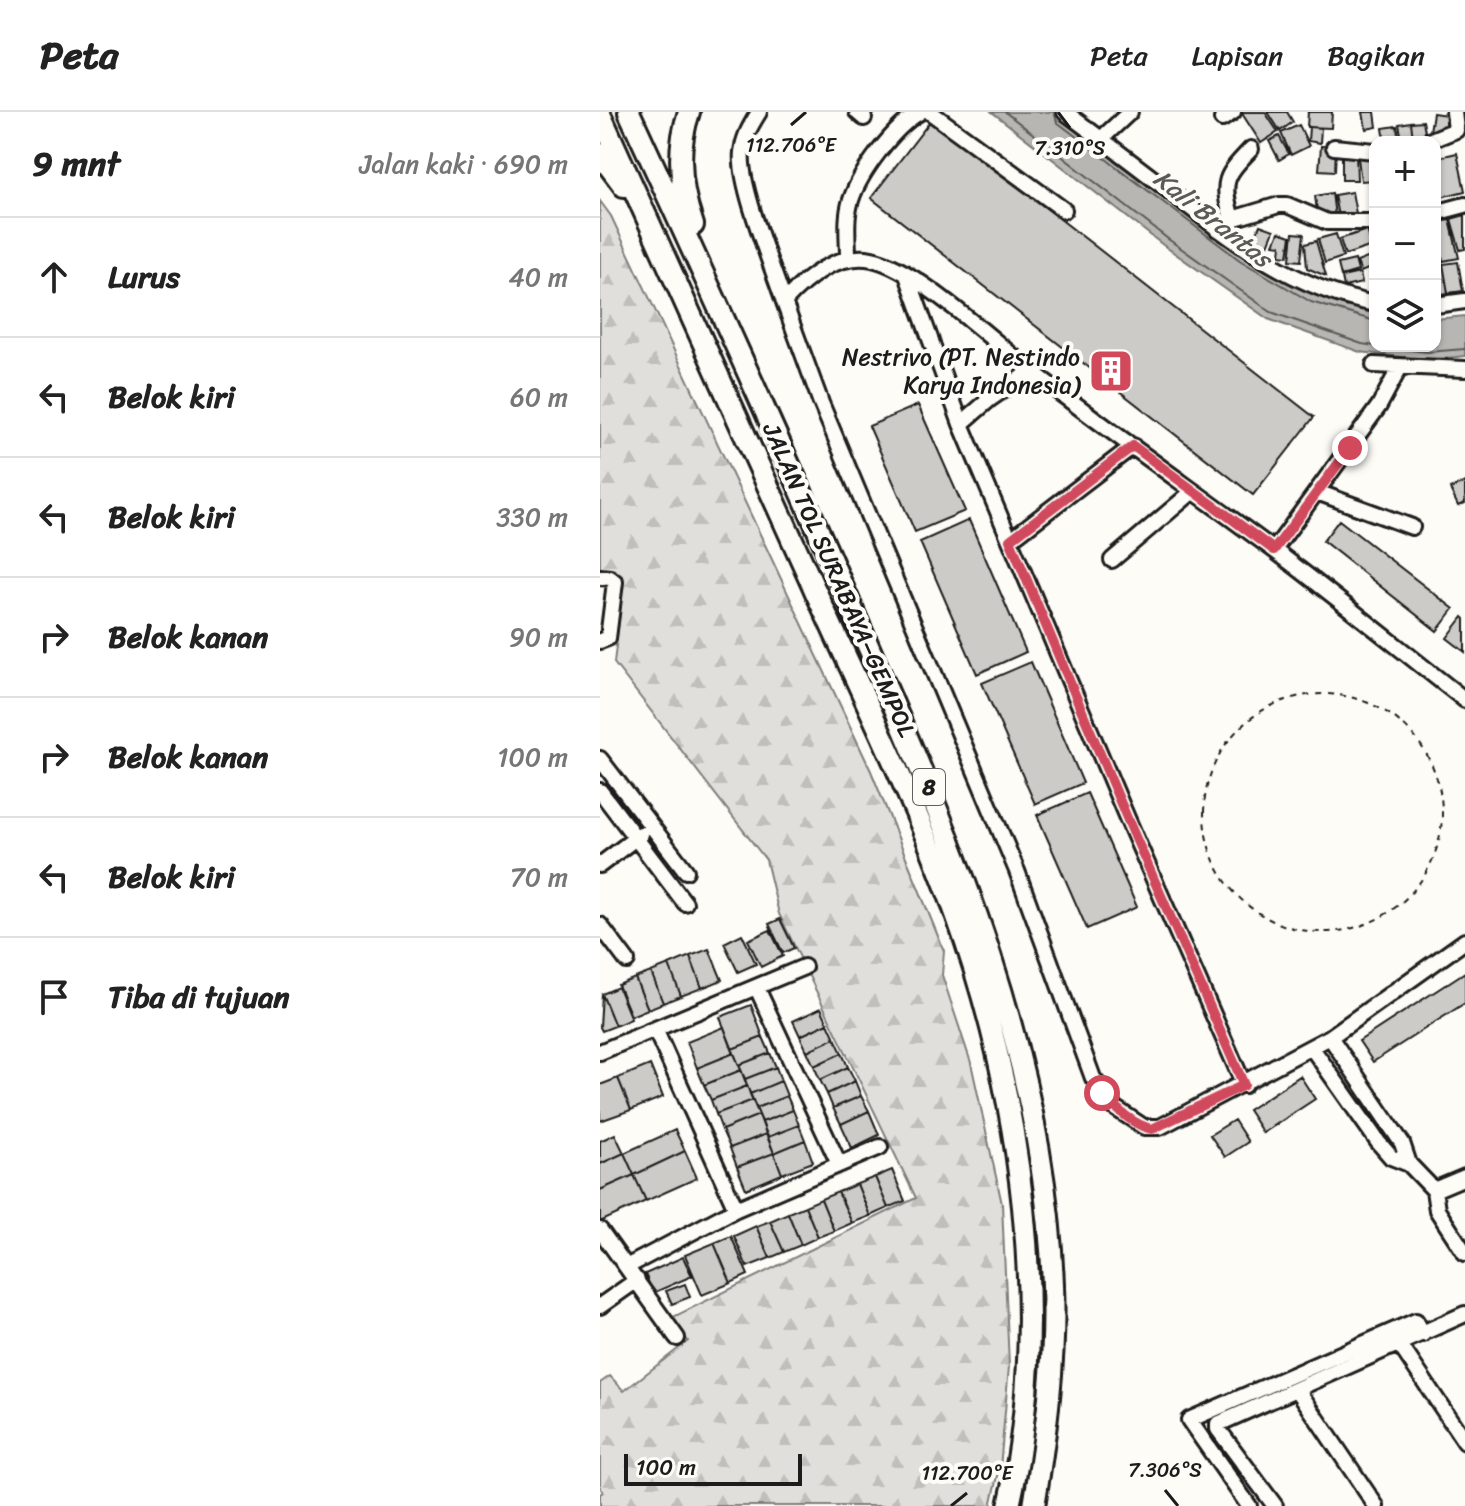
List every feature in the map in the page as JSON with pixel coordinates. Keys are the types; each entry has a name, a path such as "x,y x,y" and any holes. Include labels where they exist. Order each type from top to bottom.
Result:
{"highway":[{"name":"JALAN TOL SURABAYA–GEMPOL","path":"629,112 838,575 963,872 994,960 1026,1079 1049,1215 1053,1288 1048,1416 1034,1506"},
{"path":"689,112 679,159 685,205 735,341"},
{"name":"JALAN TOL SURABAYA–GEMPOL","path":"600,114 933,851 980,987 1007,1106 1025,1217 1030,1320 1028,1372 1009,1506"},
{"path":"600,154 636,203 691,313"}],"street":[{"path":"759,112 746,134 741,155 744,180 784,302 844,459 1017,871 1093,1078 1115,1108 1152,1129 1312,1048 1465,941"},
{"path":"848,257 851,200 875,157 920,112"},
{"path":"930,112 1064,210"},
{"path":"1065,112 1251,255 1311,286 1341,298 1369,303"},
{"path":"1101,139 1130,112"},
{"path":"1441,137 1461,130 1454,112"},
{"path":"1334,147 1369,150"},
{"path":"1232,219 1224,194 1229,171 1251,149"},
{"path":"1217,229 1232,219 1287,205 1327,222 1369,222"},
{"path":"1441,211 1465,205"},
{"path":"784,302 830,265 848,257 874,259 907,274 1031,371 1274,550 1465,700"},
{"path":"907,274 961,424 1127,818 1244,1085"},
{"path":"1441,304 1465,301"},
{"path":"1374,365 1465,369"},
{"path":"1274,550 1379,406 1400,367"},
{"path":"961,424 990,399 1031,371"},
{"path":"1010,540 1133,446"},
{"path":"1112,560 1192,492"},
{"path":"1317,492 1412,527"},
{"path":"600,577 615,582 608,638 600,641"},
{"path":"600,759 686,871"},
{"path":"600,791 685,903"},
{"path":"600,865 652,826"},
{"path":"600,925 627,961"},
{"path":"600,1052 804,967"},
{"path":"757,988 839,1164"},
{"path":"655,1029 736,1209"},
{"path":"1330,1037 1402,1143 1409,1164"},
{"path":"1312,1048 1378,1142 1391,1157 1409,1164 1434,1190 1437,1210 1465,1253"},
{"path":"628,1266 736,1209 880,1147"},
{"path":"1434,1190 1465,1177"},
{"path":"600,1230 677,1338"},
{"path":"600,1306 637,1280"},
{"path":"1275,1506 1218,1429 1218,1424 1465,1314"},
{"path":"1249,1506 1189,1420 1416,1321 1423,1334"},
{"path":"1400,1345 1465,1442"},
{"path":"1297,1389 1376,1506"}],"path":[{"path":"1311,694 1335,694 1380,708 1416,738 1438,780 1442,827 1437,850 1427,872 1414,891 1397,907 1377,920 1355,928 1332,932 1309,931 1266,917 1247,904 1231,887 1218,868 1210,847 1204,802 1217,757 1247,721 1266,708 1288,699 1311,694"}],"green space":[{"path":"600,201 611,216 871,771 944,951 942,975 971,1063 1002,1204 1009,1366 1000,1468 991,1506 600,1506 600,1494 603,1492 600,1487 600,1383 610,1376 624,1391 688,1341 671,1318 916,1198 779,914 766,860 614,663 624,578 600,573"}],"water":[{"name":"Kali Brantas","path":"992,112 1057,112 1246,255 1315,294 1369,312 1369,352 1441,352 1441,318 1465,316 1465,356 1427,360 1360,352 1268,319 1163,245"}],"building":[{"path":"1241,112 1265,112 1278,132 1261,143"},
{"path":"1268,112 1287,112 1293,122 1280,131"},
{"path":"1308,112 1332,112 1331,128 1307,127"},
{"path":"1363,112 1375,112 1377,127 1366,129"},
{"path":"1433,113 1447,115 1444,134 1430,131"},
{"path":"932,119 1314,417 1253,495 871,198"},
{"path":"1423,121 1426,136 1413,136 1411,122"},
{"path":"1411,122 1413,136 1401,136 1399,124"},
{"path":"1299,125 1309,146 1291,155 1281,133"},
{"path":"1397,126 1399,136 1384,136 1383,128"},
{"path":"1309,127 1321,128 1320,143 1308,141"},
{"path":"1279,136 1289,154 1279,160 1269,141"},
{"path":"1321,146 1336,147 1335,171 1319,170"},
{"path":"1457,153 1465,191 1441,197 1441,157"},
{"path":"1356,154 1357,180 1342,180 1342,155"},
{"path":"1369,157 1369,180 1361,181 1358,158"},
{"path":"1352,192 1357,219 1339,222 1334,195"},
{"path":"1332,193 1335,216 1318,218 1315,196"},
{"path":"1465,215 1465,249 1460,250 1451,219"},
{"path":"1450,220 1459,258 1443,261 1441,222"},
{"path":"1260,225 1274,230 1268,245 1254,239"},
{"path":"1367,230 1369,247 1345,255 1340,239"},
{"path":"1279,232 1291,236 1288,256 1280,255 1281,245 1274,244"},
{"path":"1293,233 1304,234 1301,261 1290,260"},
{"path":"1336,234 1343,257 1325,263 1318,239"},
{"path":"1316,241 1326,276 1307,268 1305,244"},
{"path":"1369,257 1369,269 1361,272 1357,262"},
{"path":"1355,260 1358,271 1341,276 1338,264"},
{"path":"1458,262 1463,291 1448,293 1443,264"},
{"path":"1441,264 1448,293 1441,294 1441,280"},
{"path":"1360,273 1362,283 1344,287 1342,277"},
{"name":"Nestrivo (PT. Nestindo Karya Indonesia)","path":"1108,352 1124,362 1112,377 1098,364"},
{"path":"918,405 965,511 915,532 869,426"},
{"path":"1465,482 1465,503 1458,506 1450,489"},
{"path":"969,520 1026,652 977,674 920,542"},
{"path":"1339,520 1454,609 1437,631 1323,541"},
{"path":"1463,617 1465,619 1465,652 1447,638"},
{"path":"1031,662 1083,783 1035,804 982,683"},
{"path":"1087,793 1137,907 1087,929 1037,815"},
{"path":"780,919 794,948 783,953 769,924"},
{"path":"770,930 783,956 761,967 748,940"},
{"path":"742,934 756,964 738,972 724,943"},
{"path":"709,949 722,980 702,988 690,956"},
{"path":"690,956 702,988 681,996 669,965"},
{"path":"669,965 681,996 663,1003 651,972"},
{"path":"651,972 663,1003 648,1009 635,978"},
{"path":"1465,972 1465,1003 1373,1062 1359,1041"},
{"path":"635,978 648,1009 631,1016 618,985"},
{"path":"618,987 631,1019 615,1026 602,994"},
{"path":"602,994 615,1026 602,1031 600,1027"},
{"path":"751,1005 763,1037 732,1049 720,1017"},
{"path":"821,1008 828,1023 800,1036 793,1021"},
{"path":"828,1023 835,1038 807,1051 800,1036"},
{"path":"724,1027 734,1053 697,1068 687,1042"},
{"path":"763,1037 770,1053 739,1065 732,1049"},
{"path":"835,1038 842,1053 814,1066 807,1051"},
{"path":"734,1053 741,1070 704,1085 697,1068"},
{"path":"770,1053 776,1067 745,1079 739,1065"},
{"path":"842,1053 848,1067 820,1080 814,1066"},
{"path":"650,1065 663,1097 631,1110 618,1078"},
{"path":"776,1067 781,1081 750,1094 745,1079"},
{"path":"848,1067 855,1081 827,1094 820,1080"},
{"path":"741,1070 747,1086 711,1100 704,1085"},
{"path":"1300,1076 1315,1099 1263,1133 1248,1110"},
{"path":"618,1078 631,1110 600,1121 600,1085"},
{"path":"781,1081 787,1096 756,1108 750,1094"},
{"path":"855,1081 861,1096 833,1108 827,1094"},
{"path":"747,1086 753,1100 716,1114 711,1100"},
{"path":"787,1096 793,1110 762,1122 756,1108"},
{"path":"861,1096 869,1111 841,1124 833,1108"},
{"path":"753,1100 759,1115 722,1130 716,1114"},
{"path":"793,1110 799,1125 768,1137 762,1122"},
{"path":"869,1111 879,1135 852,1148 841,1124"},
{"path":"759,1115 766,1134 730,1148 722,1130"},
{"path":"1234,1120 1248,1142 1225,1157 1210,1135"},
{"path":"799,1125 805,1140 774,1153 768,1137"},
{"path":"675,1130 685,1151 634,1175 624,1153"},
{"path":"615,1134 624,1153 600,1164 600,1141"},
{"path":"766,1134 774,1153 737,1167 730,1148"},
{"path":"805,1140 813,1162 782,1174 774,1153"},
{"path":"685,1151 697,1178 646,1201 634,1175"},
{"path":"624,1153 634,1175 600,1190 600,1164"},
{"path":"774,1153 782,1174 746,1189 737,1167"},
{"path":"892,1170 905,1201 888,1208 875,1177"},
{"path":"634,1175 646,1201 600,1222 600,1190"},
{"path":"875,1177 888,1208 870,1216 857,1184"},
{"path":"857,1184 870,1216 852,1223 838,1192"},
{"path":"838,1192 852,1223 834,1231 821,1199"},
{"path":"821,1199 834,1231 818,1237 805,1206"},
{"path":"805,1206 818,1237 801,1245 788,1213"},
{"path":"788,1213 801,1245 784,1252 770,1221"},
{"path":"770,1221 784,1252 770,1258 756,1226"},
{"path":"756,1226 770,1258 747,1267 734,1236"},
{"path":"731,1236 748,1275 731,1283 714,1243"},
{"path":"714,1243 731,1283 702,1295 685,1255"},
{"path":"683,1257 692,1276 653,1293 645,1274"},
{"path":"685,1284 690,1297 672,1304 666,1291"}],"place":[{"name":"Nestrivo (PT. Nestindo Karya Indonesia)","path":"1111,371"}],"route":[{"path":"1102,1093 1115,1108 1152,1129 1244,1085 1010,540 1133,446 1274,550 1350,448"}]}
